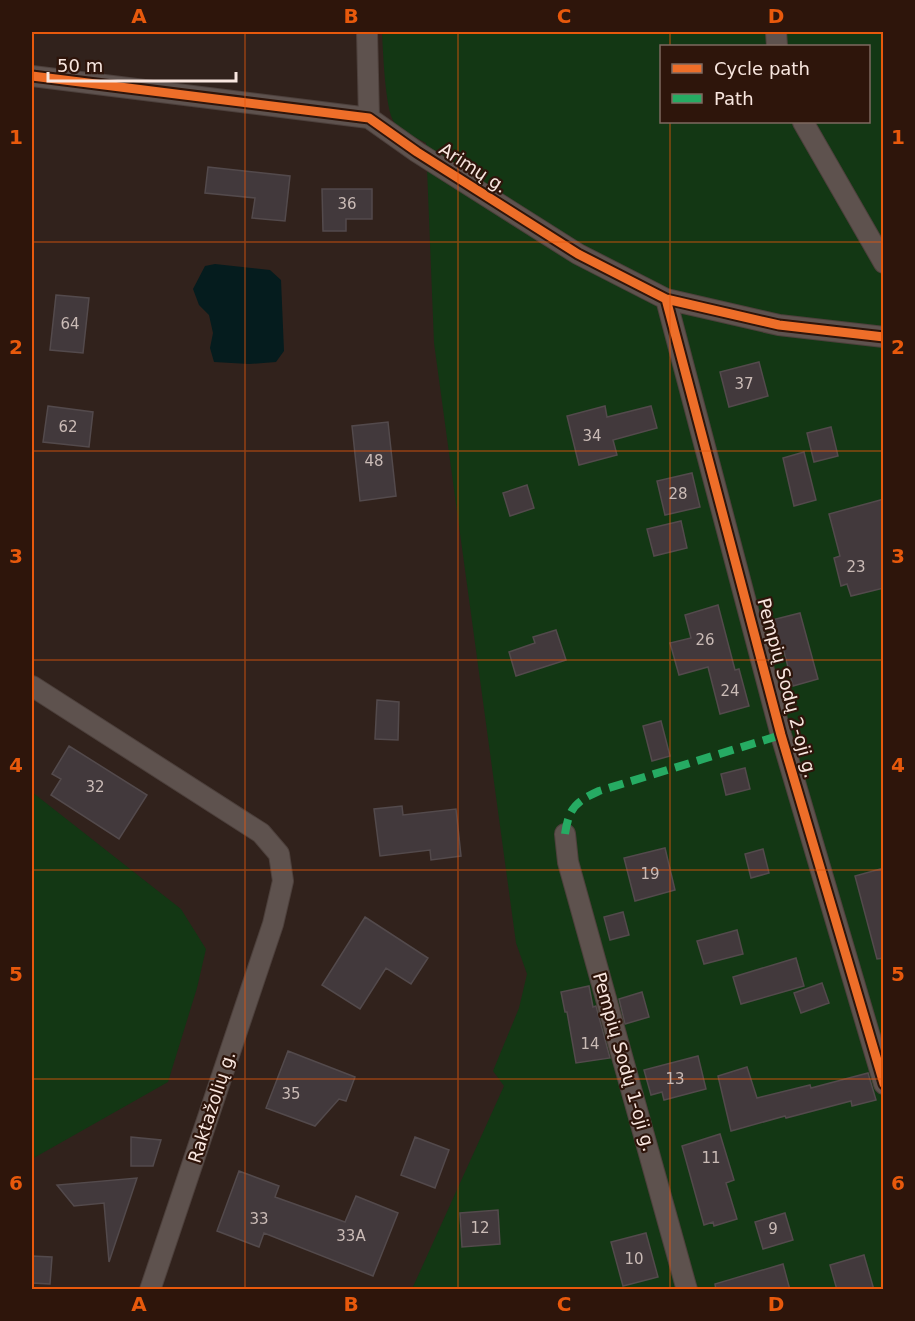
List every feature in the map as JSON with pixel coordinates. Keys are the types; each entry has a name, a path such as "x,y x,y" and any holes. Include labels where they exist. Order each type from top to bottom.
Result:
{"street":[{"path":"367,32 369,118"},
{"name":"Arimų g.","path":"32,76 369,118 417,152 578,255 666,299 779,325 884,337"},
{"path":"804,123 884,263"},
{"name":"Pempių Sodų 2-oji g.","path":"666,299 781,735 884,1084"},
{"name":"Raktažolių g.","path":"32,686 261,833 279,854 283,881 273,924 150,1290"},
{"name":"Pempių Sodų 1-oji g.","path":"564,834 568,862 687,1290"}],"green space":[{"path":"382,32 883,32 883,1289 412,1289 504,1086 493,1071 519,1008 527,974 516,943 434,343 426,143 400,129 394,122 388,105"},
{"path":"32,792 181,909 206,949 197,988 168,1082 32,1159"}],"water":[{"path":"215,264 270,270 281,280 284,351 276,362 249,364 214,362 210,348 213,333 209,315 199,305 193,289 205,266"}],"building":[{"path":"208,167 290,176 285,221 252,218 255,198 205,193"},
{"path":"322,189 372,189 372,219 346,219 346,231 323,231"},
{"path":"56,295 89,298 83,353 50,350"},
{"path":"759,362 768,396 729,407 720,372"},
{"path":"48,406 93,412 89,447 43,442"},
{"path":"605,406 607,417 651,406 657,428 613,440 617,455 579,465 567,416"},
{"path":"388,422 396,496 360,501 352,426"},
{"path":"831,427 838,456 814,462 807,433"},
{"path":"804,452 816,500 794,506 783,458"},
{"path":"692,473 700,507 665,515 657,481"},
{"path":"527,485 534,508 510,516 503,493"},
{"path":"884,499 884,588 851,596 847,584 841,586 834,558 840,556 829,514"},
{"path":"681,521 687,548 654,556 647,529"},
{"path":"718,605 735,670 739,669 749,706 720,714 708,667 679,675 670,643 691,638 685,615"},
{"path":"800,613 818,679 793,686 783,648 780,649 772,620"},
{"path":"556,630 566,660 516,676 509,652 535,643 533,637"},
{"path":"377,700 399,702 398,740 375,739"},
{"path":"661,721 670,756 652,761 643,726"},
{"path":"69,746 147,795 119,839 51,795 61,779 52,774"},
{"path":"745,768 750,789 726,795 721,774"},
{"path":"402,806 403,815 456,809 461,856 431,860 430,850 380,856 374,809"},
{"path":"665,848 675,890 635,901 624,858"},
{"path":"763,849 769,873 751,878 745,854"},
{"path":"884,868 884,958 877,959 855,876"},
{"path":"623,912 629,935 610,940 604,917"},
{"path":"365,917 428,958 411,984 386,968 360,1009 322,985"},
{"path":"737,930 743,954 704,964 697,941"},
{"path":"796,958 804,986 741,1004 733,977"},
{"path":"822,983 829,1003 801,1013 794,993"},
{"path":"589,986 593,1007 596,1006 610,1058 576,1063 561,992"},
{"path":"642,992 649,1017 625,1024 619,999"},
{"path":"288,1051 355,1077 346,1101 339,1099 315,1126 266,1108"},
{"path":"698,1056 706,1089 664,1100 662,1092 651,1095 644,1070"},
{"path":"747,1067 757,1098 810,1085 811,1088 868,1073 876,1100 852,1106 851,1101 731,1131 718,1076"},
{"path":"720,1134 734,1180 726,1183 737,1219 714,1226 713,1222 704,1225 682,1146"},
{"path":"131,1137 161,1140 153,1166 131,1166"},
{"path":"415,1137 449,1150 435,1188 401,1175"},
{"path":"239,1171 279,1186 275,1197 345,1222 356,1196 398,1213 373,1276 264,1233 259,1247 217,1231"},
{"path":"137,1178 109,1262 104,1203 74,1206 57,1185"},
{"path":"498,1210 500,1244 462,1247 460,1213"},
{"path":"785,1213 793,1240 763,1249 755,1222"},
{"path":"646,1233 658,1277 623,1286 611,1242"},
{"path":"864,1255 874,1290 837,1290 830,1265"},
{"path":"32,1256 52,1257 50,1284 32,1283"},
{"path":"783,1264 790,1290 716,1290 715,1284"}],"marked path":[{"path":"565,834 571,812 584,799 599,791 781,735"}],"cycle path":[{"path":"32,76 369,118 417,152 578,254 666,299 779,325 884,337"},
{"path":"666,299 781,735 884,1084"}]}
